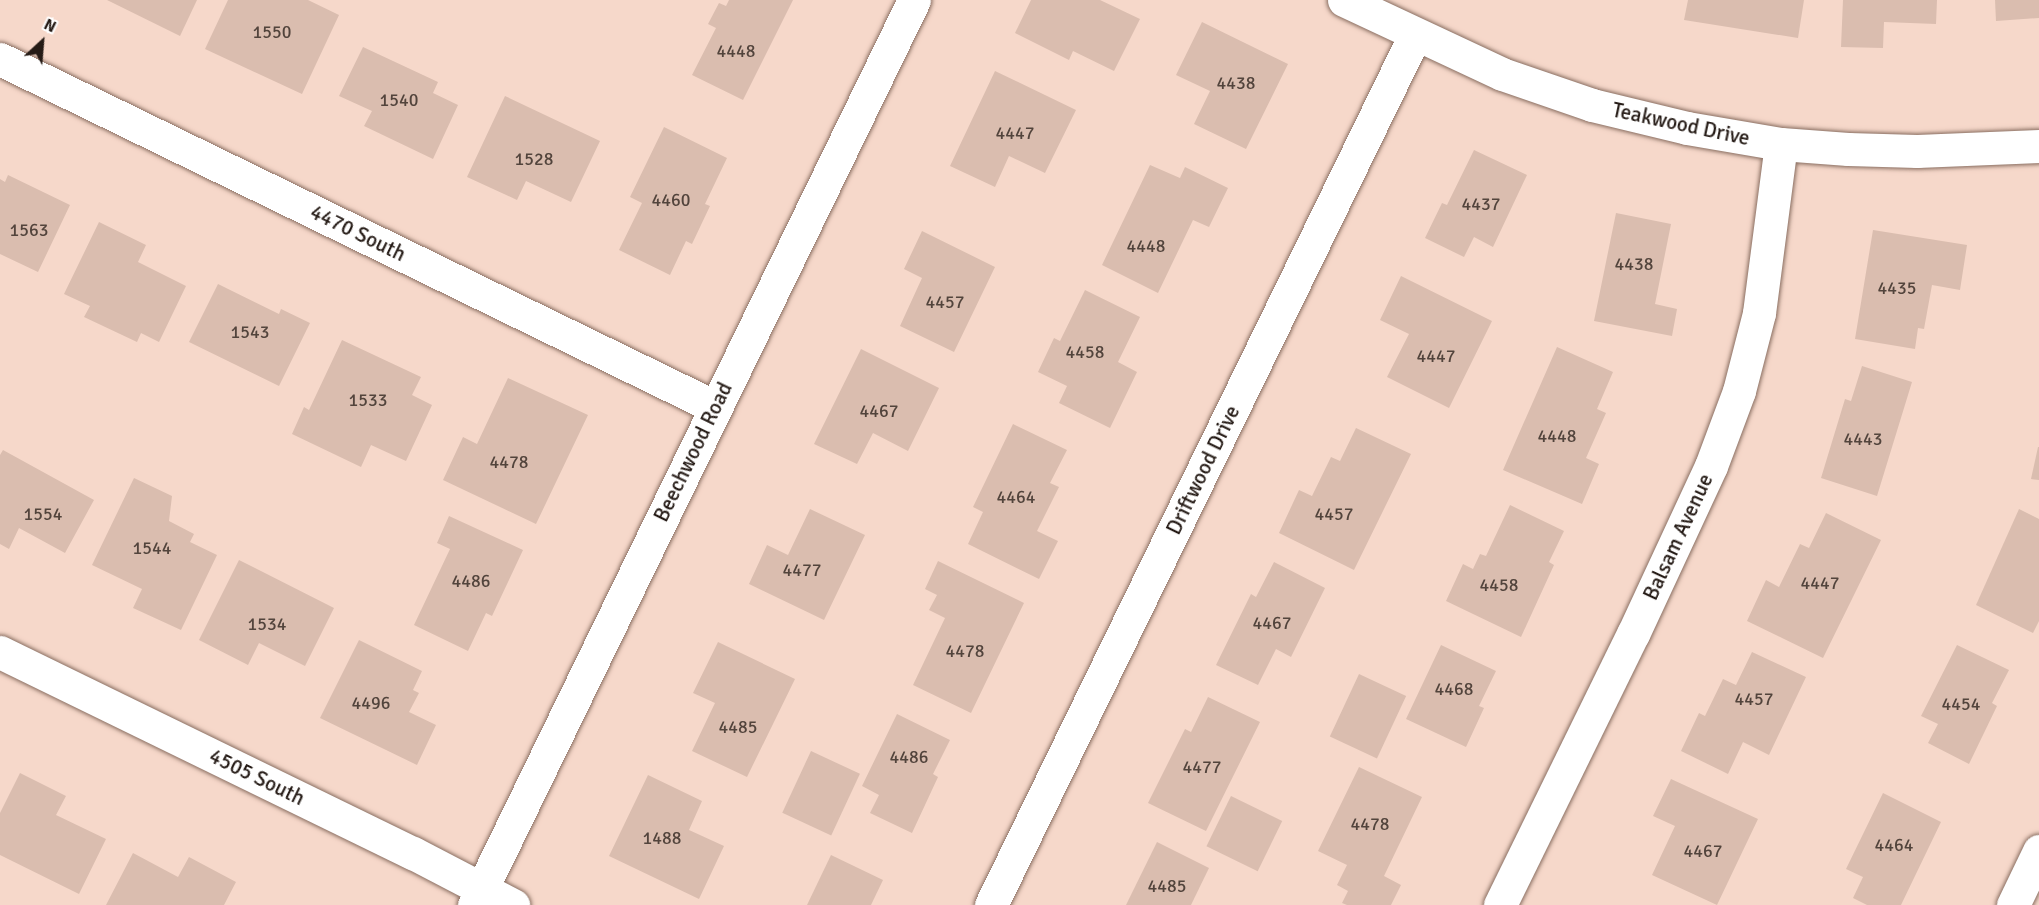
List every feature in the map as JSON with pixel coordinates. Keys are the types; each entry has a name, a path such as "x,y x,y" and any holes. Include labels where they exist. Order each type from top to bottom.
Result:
{"street":[{"name":"Beechwood Road","path":"478,897 914,0"},
{"name":"Teakwood Drive","path":"1344,0 1502,74 1592,105 1687,128 1781,144 1917,151 2039,146"},
{"name":"Driftwood Drive","path":"991,905 1415,35"},
{"name":"4470 South","path":"0,59 715,406"},
{"name":"Balsam Avenue","path":"1500,905 1633,634 1715,455 1739,391 1759,313 1781,144"},
{"name":"4505 South","path":"0,652 478,897 513,905"},
{"path":"2013,905 2039,851"}],"building":[{"path":"107,0 197,0 180,36"},
{"path":"228,0 308,0 339,15 302,94 205,49"},
{"path":"729,0 793,0 743,100 692,75 716,28 708,24 719,3 726,6"},
{"path":"1031,0 1100,0 1140,19 1114,71 1073,51 1069,60 1015,33"},
{"path":"1688,0 1804,0 1798,38 1684,20"},
{"path":"1843,0 1937,0 1936,24 1884,22 1883,48 1841,47"},
{"path":"1995,0 2039,0 2039,18 1996,21"},
{"path":"1202,22 1288,64 1246,149 1194,124 1210,91 1176,75"},
{"path":"363,47 438,82 433,93 458,105 433,159 364,126 372,111 339,96"},
{"path":"995,71 1076,110 1045,173 1009,156 995,187 950,166"},
{"path":"505,96 600,141 571,202 526,181 517,200 467,177"},
{"path":"664,127 727,158 705,204 710,206 692,244 686,241 670,275 619,250 642,203 630,197"},
{"path":"1474,150 1527,175 1493,247 1474,237 1464,257 1425,238 1442,203 1447,205"},
{"path":"1150,165 1180,178 1185,167 1228,188 1209,227 1193,220 1158,293 1102,265"},
{"path":"8,175 70,205 38,272 0,254 0,179 5,182"},
{"path":"1616,213 1671,224 1655,304 1677,309 1672,336 1594,321"},
{"path":"99,222 146,245 138,262 186,286 159,342 141,333 137,342 84,317 90,306 64,294"},
{"path":"1873,230 1967,245 1960,290 1932,285 1924,329 1918,328 1915,349 1855,339"},
{"path":"922,231 995,267 954,352 900,326 922,278 904,269"},
{"path":"1401,276 1492,321 1449,408 1387,377 1409,334 1380,320"},
{"path":"218,284 279,314 281,309 310,323 279,386 189,342"},
{"path":"1085,290 1140,317 1118,362 1137,372 1110,428 1059,403 1067,386 1038,372 1054,338 1060,341"},
{"path":"342,340 421,377 412,395 432,405 406,461 371,445 361,467 292,434 304,407 309,410"},
{"path":"1557,347 1613,372 1597,409 1606,413 1586,458 1599,464 1582,504 1503,470"},
{"path":"861,349 939,388 908,451 873,433 857,464 814,444"},
{"path":"1862,366 1912,382 1877,496 1821,478 1845,399 1851,401"},
{"path":"508,378 588,415 536,524 443,480 463,437 477,444"},
{"path":"1013,424 1067,450 1050,483 1059,487 1037,531 1058,541 1039,579 968,544 983,512 973,507"},
{"path":"1356,428 1411,454 1354,570 1279,533 1299,490 1312,496 1331,457 1340,461"},
{"path":"2039,447 2039,480 2031,479"},
{"path":"3,450 94,500 65,553 19,528 9,549 0,544 0,455"},
{"path":"134,478 172,496 169,521 194,534 190,542 217,555 181,630 133,608 142,589 92,565"},
{"path":"1510,505 1564,531 1549,562 1554,565 1521,637 1446,601 1463,564 1473,569 1480,554 1486,556"},
{"path":"810,509 865,535 824,620 749,584 767,545 788,555"},
{"path":"2019,509 2039,519 2039,621 2033,633 1976,605"},
{"path":"1826,513 1881,540 1823,658 1747,621 1766,580 1779,587 1800,544 1809,548"},
{"path":"449,516 523,550 492,616 486,613 468,651 414,625 450,549 437,543"},
{"path":"239,560 334,608 305,666 259,643 248,665 199,640"},
{"path":"938,561 1024,603 971,713 913,685 945,618 929,610 937,595 925,589"},
{"path":"1274,562 1325,588 1291,657 1276,649 1258,685 1216,665 1251,594 1256,597"},
{"path":"359,640 422,671 413,690 419,693 409,712 436,725 417,765 320,718"},
{"path":"718,642 795,679 747,777 692,751 715,703 693,693"},
{"path":"1441,645 1496,671 1479,706 1484,708 1466,747 1406,719"},
{"path":"1957,645 2009,670 1992,703 1997,706 1969,764 1928,743 1938,724 1921,716"},
{"path":"1752,652 1806,677 1769,755 1743,742 1728,774 1681,751 1699,713 1705,716 1723,679 1736,685"},
{"path":"1359,674 1406,696 1377,759 1330,737"},
{"path":"1208,697 1260,722 1206,831 1148,803 1185,729 1191,732"},
{"path":"897,714 950,740 933,774 938,777 912,833 870,813 879,795 862,786"},
{"path":"811,751 860,774 831,835 782,813"},
{"path":"1359,767 1422,797 1384,876 1401,885 1391,905 1342,903 1348,891 1337,885 1347,865 1318,851"},
{"path":"20,773 66,796 56,815 106,839 79,894 0,855 0,813"},
{"path":"648,775 702,801 689,830 724,846 699,899 609,856"},
{"path":"1671,779 1758,819 1717,905 1652,875 1675,826 1653,816"},
{"path":"1883,793 1941,822 1901,905 1867,905 1853,898 1863,877 1846,869"},
{"path":"1231,796 1282,821 1258,871 1206,846"},
{"path":"1157,842 1209,868 1191,905 1126,905"},
{"path":"133,853 178,877 189,857 236,882 224,905 106,905"},
{"path":"831,855 883,880 871,905 807,905"}]}
